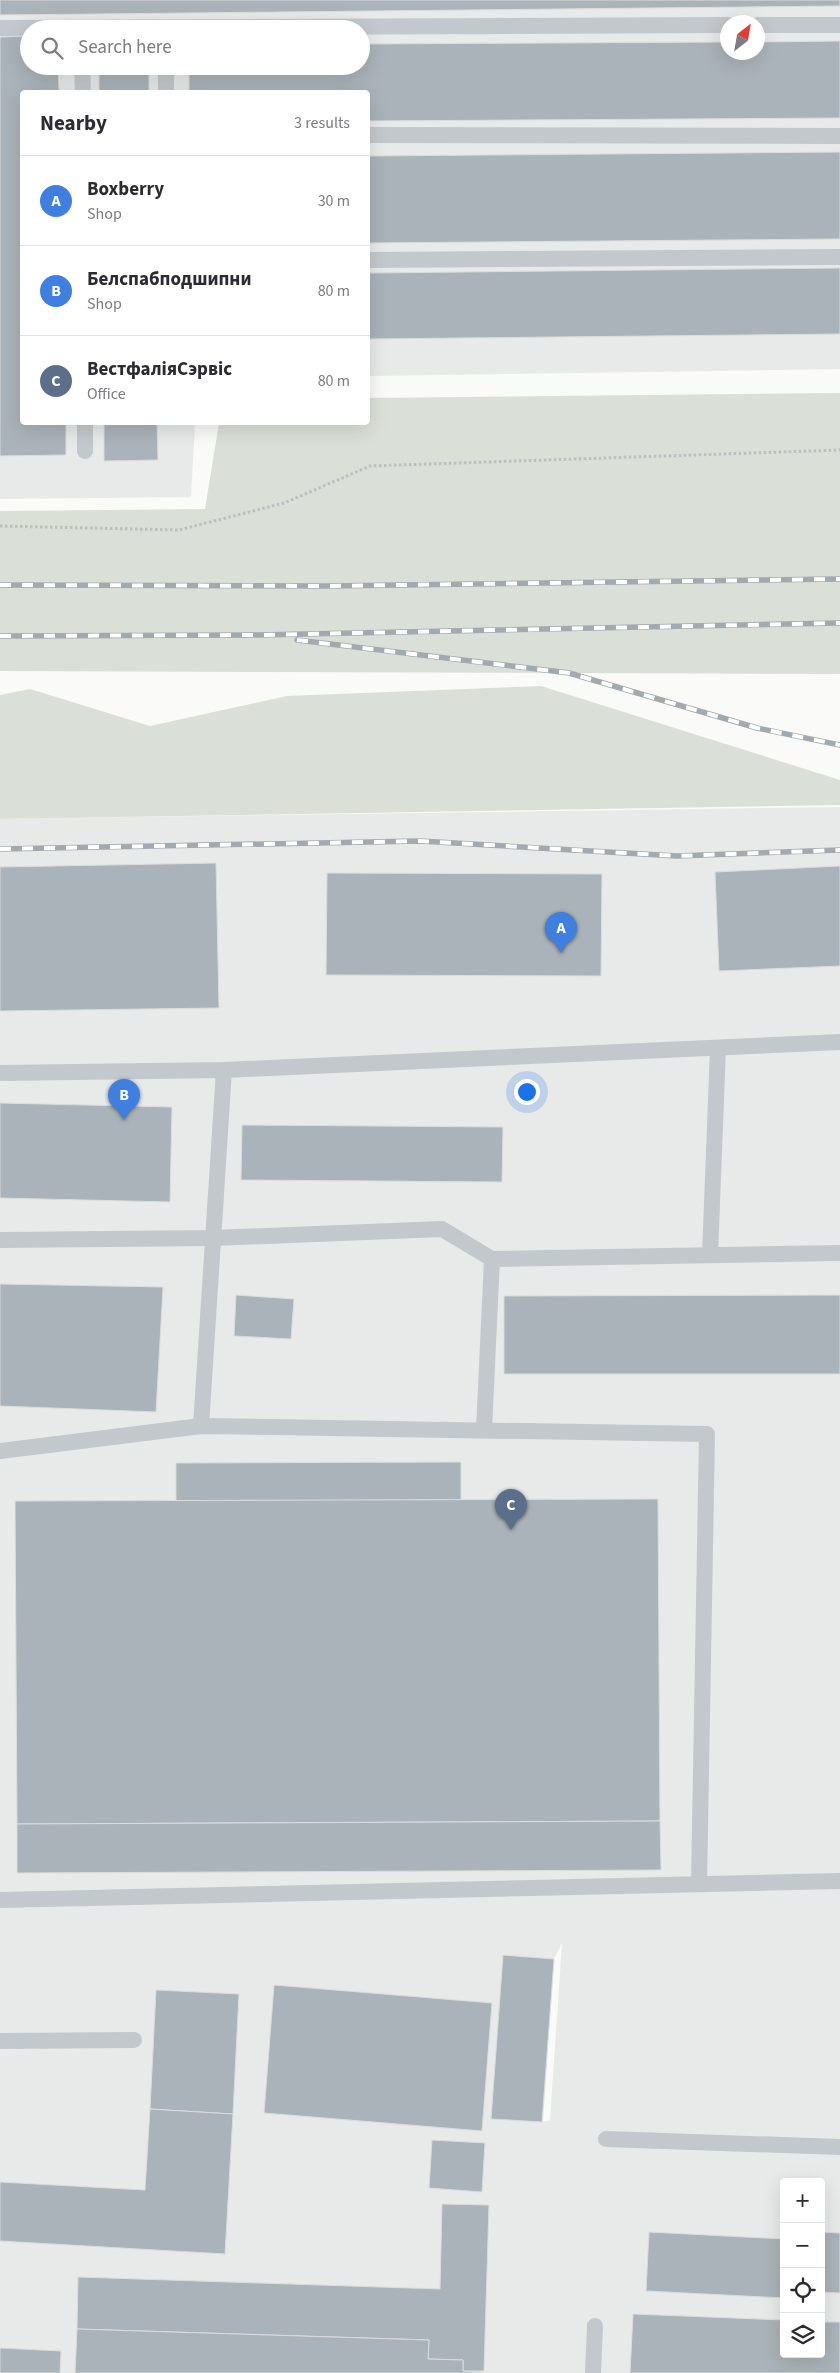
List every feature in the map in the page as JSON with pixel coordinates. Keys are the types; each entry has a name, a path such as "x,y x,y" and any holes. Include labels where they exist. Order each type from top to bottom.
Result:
{"lane":[{"path":"370,27 720,25"},
{"path":"765,25 840,25"},
{"path":"0,28 20,28"},
{"path":"82,75 83,90"},
{"path":"166,75 166,90"},
{"path":"370,135 840,136"},
{"path":"370,260 840,257"},
{"path":"85,425 85,451"},
{"path":"0,1073 224,1070 840,1042"},
{"path":"710,1255 718,1048"},
{"path":"201,1426 224,1070"},
{"path":"0,1240 213,1238 442,1229 492,1259 840,1253"},
{"path":"484,1430 492,1259"},
{"path":"0,1451 201,1426 707,1434 699,1884"},
{"path":"0,1900 840,1881"},
{"path":"0,2041 134,2040"},
{"path":"606,2139 840,2147"},
{"path":"593,2373 595,2326"}],"path":[{"path":"0,526 179,530 284,503 370,466 840,450"}],"shaded area":[{"path":"0,0 840,0 840,369 370,376 370,90 20,90 20,425 195,425 191,497 0,499"},
{"path":"840,393 840,674 0,671 0,511 205,509 219,425 370,425 370,398"},
{"path":"541,686 840,780 840,805 0,819 0,695 30,689 150,726 287,696"},
{"path":"840,807 840,2373 484,2373 463,2371 429,2340 77,2329 75,2373 0,2373 0,819","holes":["562,1943 550,2120 543,2122 554,1959"]}],"building":[{"path":"0,0 840,0 840,6 0,15"},
{"path":"20,36 20,75 58,75 59,90 20,90 20,425 66,425 66,455 0,456 0,37"},
{"path":"840,41 840,118 370,121 370,90 189,90 189,75 370,75 370,44 720,42 720,60 765,60 765,42"},
{"path":"99,75 149,75 149,90 99,90"},
{"path":"840,152 840,239 370,243 370,156"},
{"path":"840,268 840,334 370,339 370,273"},
{"path":"104,425 157,425 158,460 104,461"},
{"path":"216,863 219,1008 0,1011 0,867"},
{"path":"840,866 840,966 719,971 715,872"},
{"path":"327,873 602,874 601,976 326,975"},
{"path":"0,1103 172,1107 170,1202 0,1198"},
{"path":"242,1125 503,1127 502,1182 241,1180"},
{"path":"0,1284 163,1287 156,1412 0,1406"},
{"path":"236,1295 294,1299 291,1339 234,1336"},
{"path":"840,1295 840,1374 504,1374 504,1296"},
{"path":"461,1462 461,1500 176,1501 176,1463"},
{"path":"658,1499 660,1821 17,1824 15,1501"},
{"path":"660,1821 661,1870 17,1873 17,1824"},
{"path":"503,1955 554,1959 542,2122 491,2119"},
{"path":"274,1985 492,2003 482,2131 264,2113"},
{"path":"156,1990 239,1994 233,2114 150,2109"},
{"path":"150,2109 233,2114 225,2254 0,2241 0,2182 145,2190"},
{"path":"432,2140 485,2143 482,2192 429,2188"},
{"path":"442,2204 489,2205 484,2371 463,2371 463,2360 428,2359 429,2340 77,2329 78,2277 440,2289"},
{"path":"649,2232 780,2239 780,2298 646,2291"},
{"path":"825,2232 840,2233 840,2293 825,2292"},
{"path":"633,2314 780,2320 780,2358 825,2358 825,2322 840,2322 840,2373 630,2373"},
{"path":"77,2329 429,2340 428,2359 463,2360 463,2371 484,2373 75,2373"},
{"path":"0,2348 61,2351 60,2373 0,2373"}],"railway":[{"path":"0,585 327,586 840,579"},
{"path":"0,636 258,635 840,623"},
{"path":"297,640 569,673 757,728 840,745"},
{"path":"0,849 420,841 677,856 840,850"}],"place":[{"name":"Boxberry","path":"561,953"},
{"name":"Белспабподшипни","path":"124,1120"},
{"name":"ВестфаліяСэрвіс","path":"511,1530"}]}
